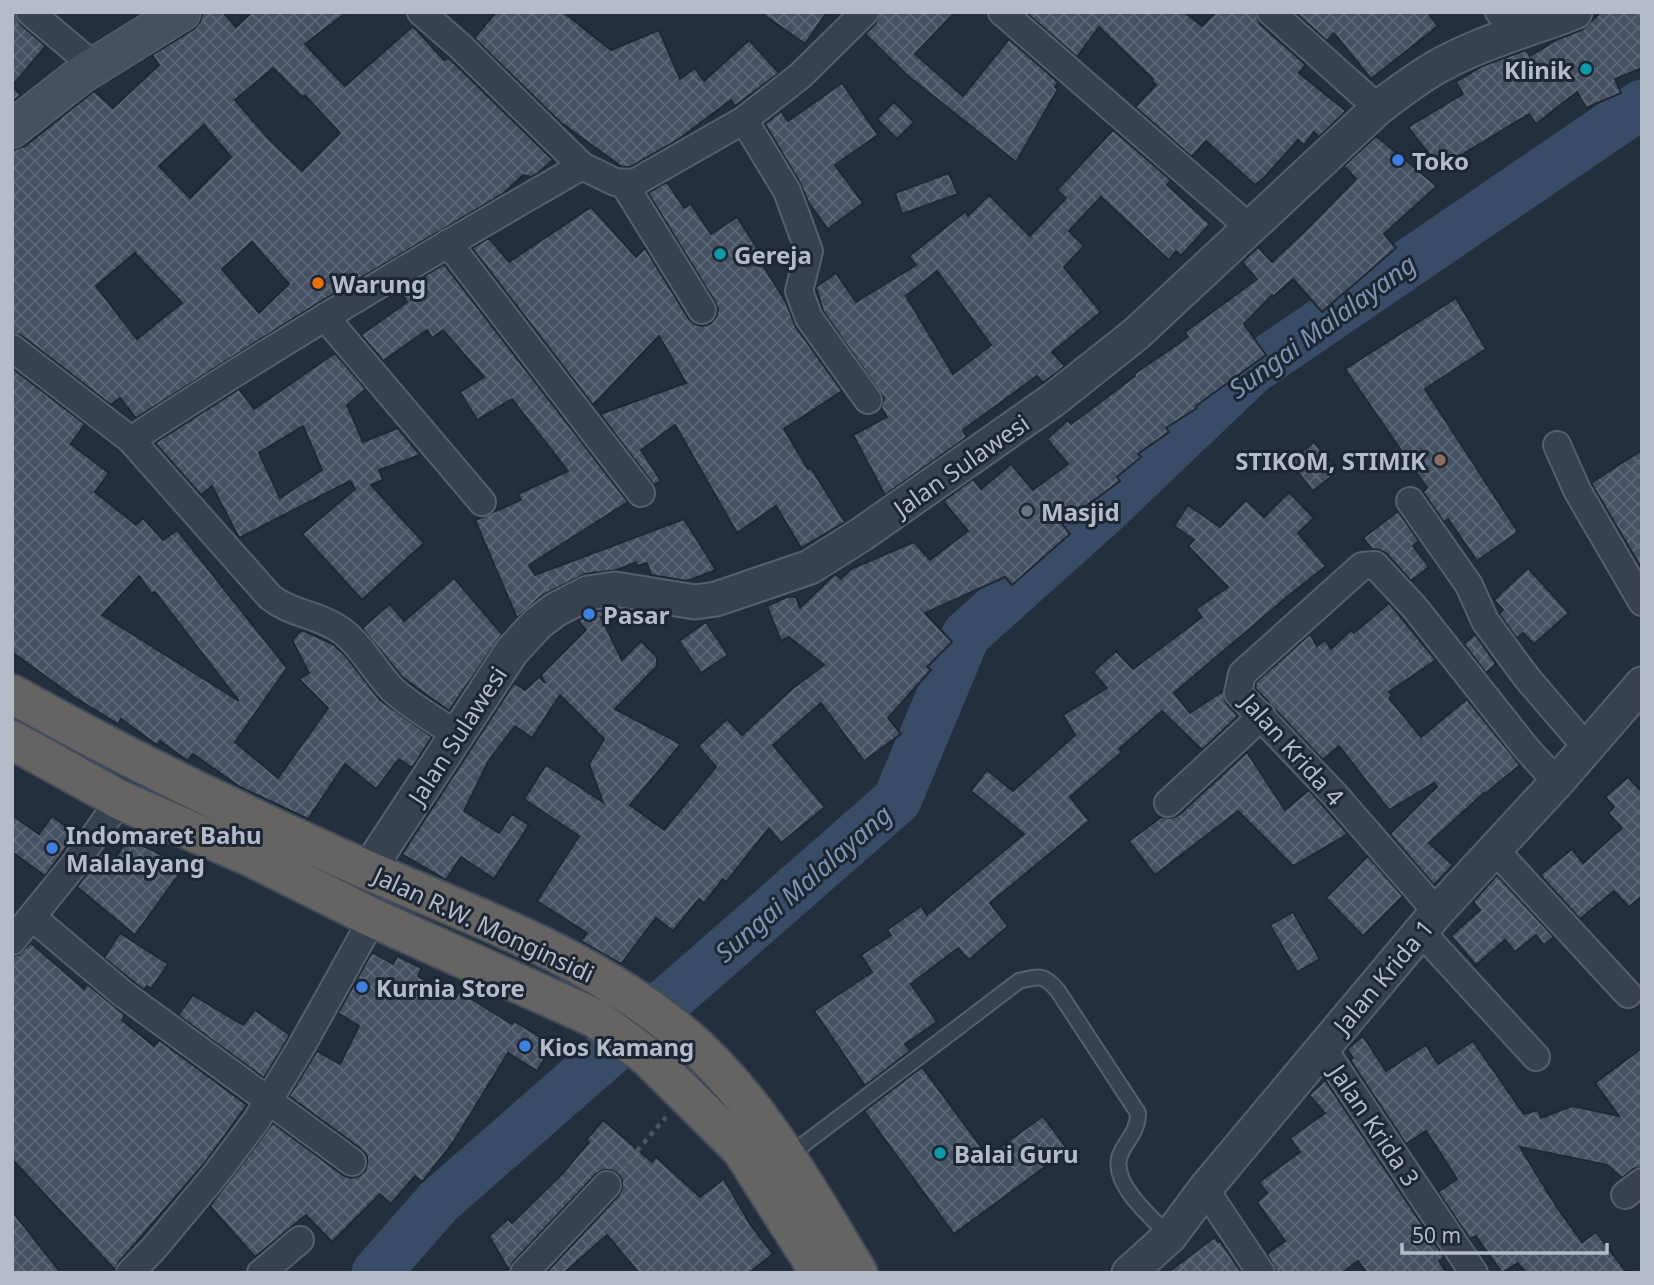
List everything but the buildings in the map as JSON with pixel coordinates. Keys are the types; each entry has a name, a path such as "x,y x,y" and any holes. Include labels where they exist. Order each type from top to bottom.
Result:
{"highway":[{"name":"Jalan R.W. Monginsidi","path":"12,694 80,732 268,825 520,935 622,989 677,1030 726,1078 787,1157 858,1273"},
{"path":"63,769 80,732"},
{"name":"Jalan R.W. Monginsidi","path":"12,740 120,800 251,857 373,918 595,1018 648,1057 741,1149 820,1273"}],"main road":[{"path":"12,129 94,66 182,12"}],"street":[{"path":"30,12 94,66"},
{"path":"421,12 460,46 582,166 624,184 634,183 744,120 801,75 865,12"},
{"path":"1002,12 1250,228"},
{"path":"1271,12 1378,108"},
{"name":"Jalan Sulawesi","path":"368,870 512,651 555,610 588,593 615,589 695,602 716,599 810,567 908,504 1053,400 1136,334 1378,108 1433,69 1508,23 1576,12"},
{"path":"744,120 787,191 809,251 799,291 809,318 868,400"},
{"path":"131,440 325,317 582,166"},
{"path":"624,184 702,310"},
{"path":"448,243 641,493"},
{"path":"325,317 482,502"},
{"path":"12,348 131,440 270,597 284,608 321,619 343,631 391,688 457,735"},
{"path":"1557,445 1577,490 1642,602"},
{"path":"1410,501 1469,585 1485,621 1527,678 1587,748"},
{"name":"Jalan Krida 4","path":"1536,1057 1335,795 1238,693 1242,674 1362,566 1376,565 1401,591 1526,748 1557,782"},
{"name":"Jalan Krida 1","path":"1129,1273 1170,1236 1205,1189 1322,1047 1642,684"},
{"path":"1168,803 1262,716"},
{"path":"12,941 73,866 120,800"},
{"path":"1495,850 1628,994"},
{"path":"32,917 122,993 352,1162"},
{"path":"130,1273 216,1174 269,1100 373,918"},
{"name":"Jalan Krida 3","path":"1322,1047 1474,1273"},
{"path":"524,1273 607,1185"},
{"path":"1205,1189 1261,1273"},
{"path":"261,1273 300,1240"}],"lane":[{"path":"787,1157 1019,981 1041,977 1050,981 1058,991 1138,1113 1138,1125 1130,1142 1120,1154 1118,1168 1133,1199 1170,1236"}],"path":[{"path":"607,1185 686,1094"}],"waterway":[{"name":"Sungai Malalayang","path":"376,1273 439,1201 897,800 966,635 1102,513 1252,370 1642,104"}],"place":[{"name":"Klinik","path":"1586,69"},
{"name":"Toko","path":"1398,160"},
{"name":"Gereja","path":"720,254"},
{"name":"Warung","path":"318,283"},
{"name":"STIKOM, STIMIK","path":"1440,460"},
{"name":"Masjid","path":"1027,511"},
{"name":"Pasar","path":"589,614"},
{"name":"Indomaret Bahu Malalayang","path":"52,848"},
{"name":"Kurnia Store","path":"362,987"},
{"name":"Kios Kamang","path":"525,1046"},
{"name":"Balai Guru","path":"940,1153"}]}
